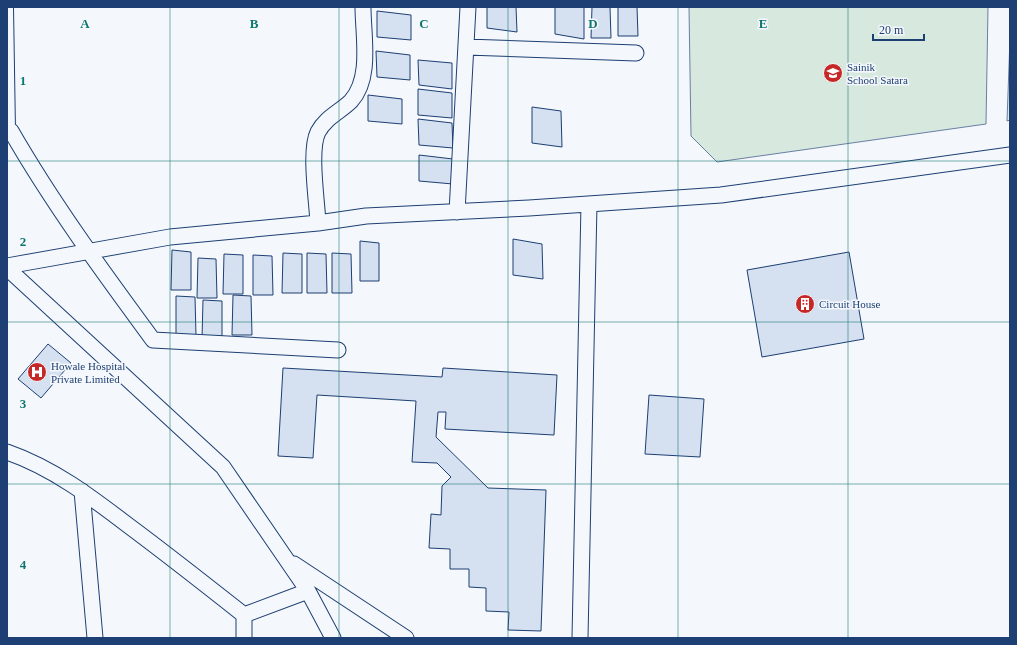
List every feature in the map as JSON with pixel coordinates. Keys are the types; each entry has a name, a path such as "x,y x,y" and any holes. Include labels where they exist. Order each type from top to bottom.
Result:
{"street":[{"path":"318,223 314,157 316,139 318,132 326,120 351,101 361,87 364,74 363,7"},
{"path":"457,212 468,7"},
{"path":"466,47 636,53"},
{"path":"9,130 87,251 153,340 338,350"},
{"path":"7,267 87,251 170,237 318,223 366,216 457,212 721,195 1010,155"},
{"path":"580,638 589,204"},
{"path":"7,267 223,467 308,591 333,638"},
{"path":"7,452 30,460 82,491 173,558 244,615"},
{"path":"82,491 95,638"},
{"path":"286,559 406,638"},
{"path":"244,615 308,591"},
{"path":"244,615 244,638"}],"lane":[{"path":"9,7 9,130"}],"shaded area":[{"name":"Sainik School Satara","path":"689,7 988,7 986,124 717,162 691,136"},
{"path":"1010,38 1010,120 1007,121"}],"building":[{"path":"487,7 516,7 517,32 487,28"},
{"path":"555,7 584,7 584,39 555,34"},
{"path":"592,7 610,7 611,38 591,38"},
{"path":"618,7 637,7 638,36 618,36"},
{"path":"377,11 411,15 411,40 377,37"},
{"path":"376,51 410,55 410,80 377,77"},
{"path":"418,60 452,63 452,89 419,85"},
{"path":"418,89 452,93 452,118 418,115"},
{"path":"368,95 402,99 402,124 368,121"},
{"path":"532,107 561,111 562,147 532,143"},
{"path":"418,119 452,123 453,148 419,145"},
{"path":"419,155 453,159 453,184 419,181"},
{"path":"513,239 542,244 543,279 513,275"},
{"path":"360,241 379,243 379,281 360,281"},
{"path":"172,250 191,252 191,290 171,290"},
{"name":"Circuit House","path":"849,252 864,339 762,357 747,270"},
{"path":"283,253 302,254 302,293 282,293"},
{"path":"307,253 326,254 327,293 307,293"},
{"path":"332,253 351,254 352,293 332,293"},
{"path":"224,254 243,255 243,294 223,294"},
{"path":"253,255 272,256 273,295 253,295"},
{"path":"198,258 216,259 217,298 197,298"},
{"path":"233,295 251,296 252,335 232,335"},
{"path":"176,296 195,297 196,336 176,336"},
{"path":"203,300 222,301 222,339 202,339"},
{"path":"48,344 71,363 41,398 18,379"},
{"path":"283,368 442,377 443,368 557,375 554,435 445,429 446,412 438,412 436,437 488,488 546,490 541,631 508,630 509,612 486,611 486,588 469,587 469,569 450,569 450,549 429,548 431,514 441,515 442,486 451,477 437,463 412,462 416,401 317,395 313,458 278,456"},
{"path":"649,395 704,399 700,457 645,454"}],"place":[{"name":"Sainik School Satara","path":"833,73"},
{"name":"Circuit House","path":"805,304"},
{"name":"Howale Hospital Private Limited","path":"37,372"}]}
